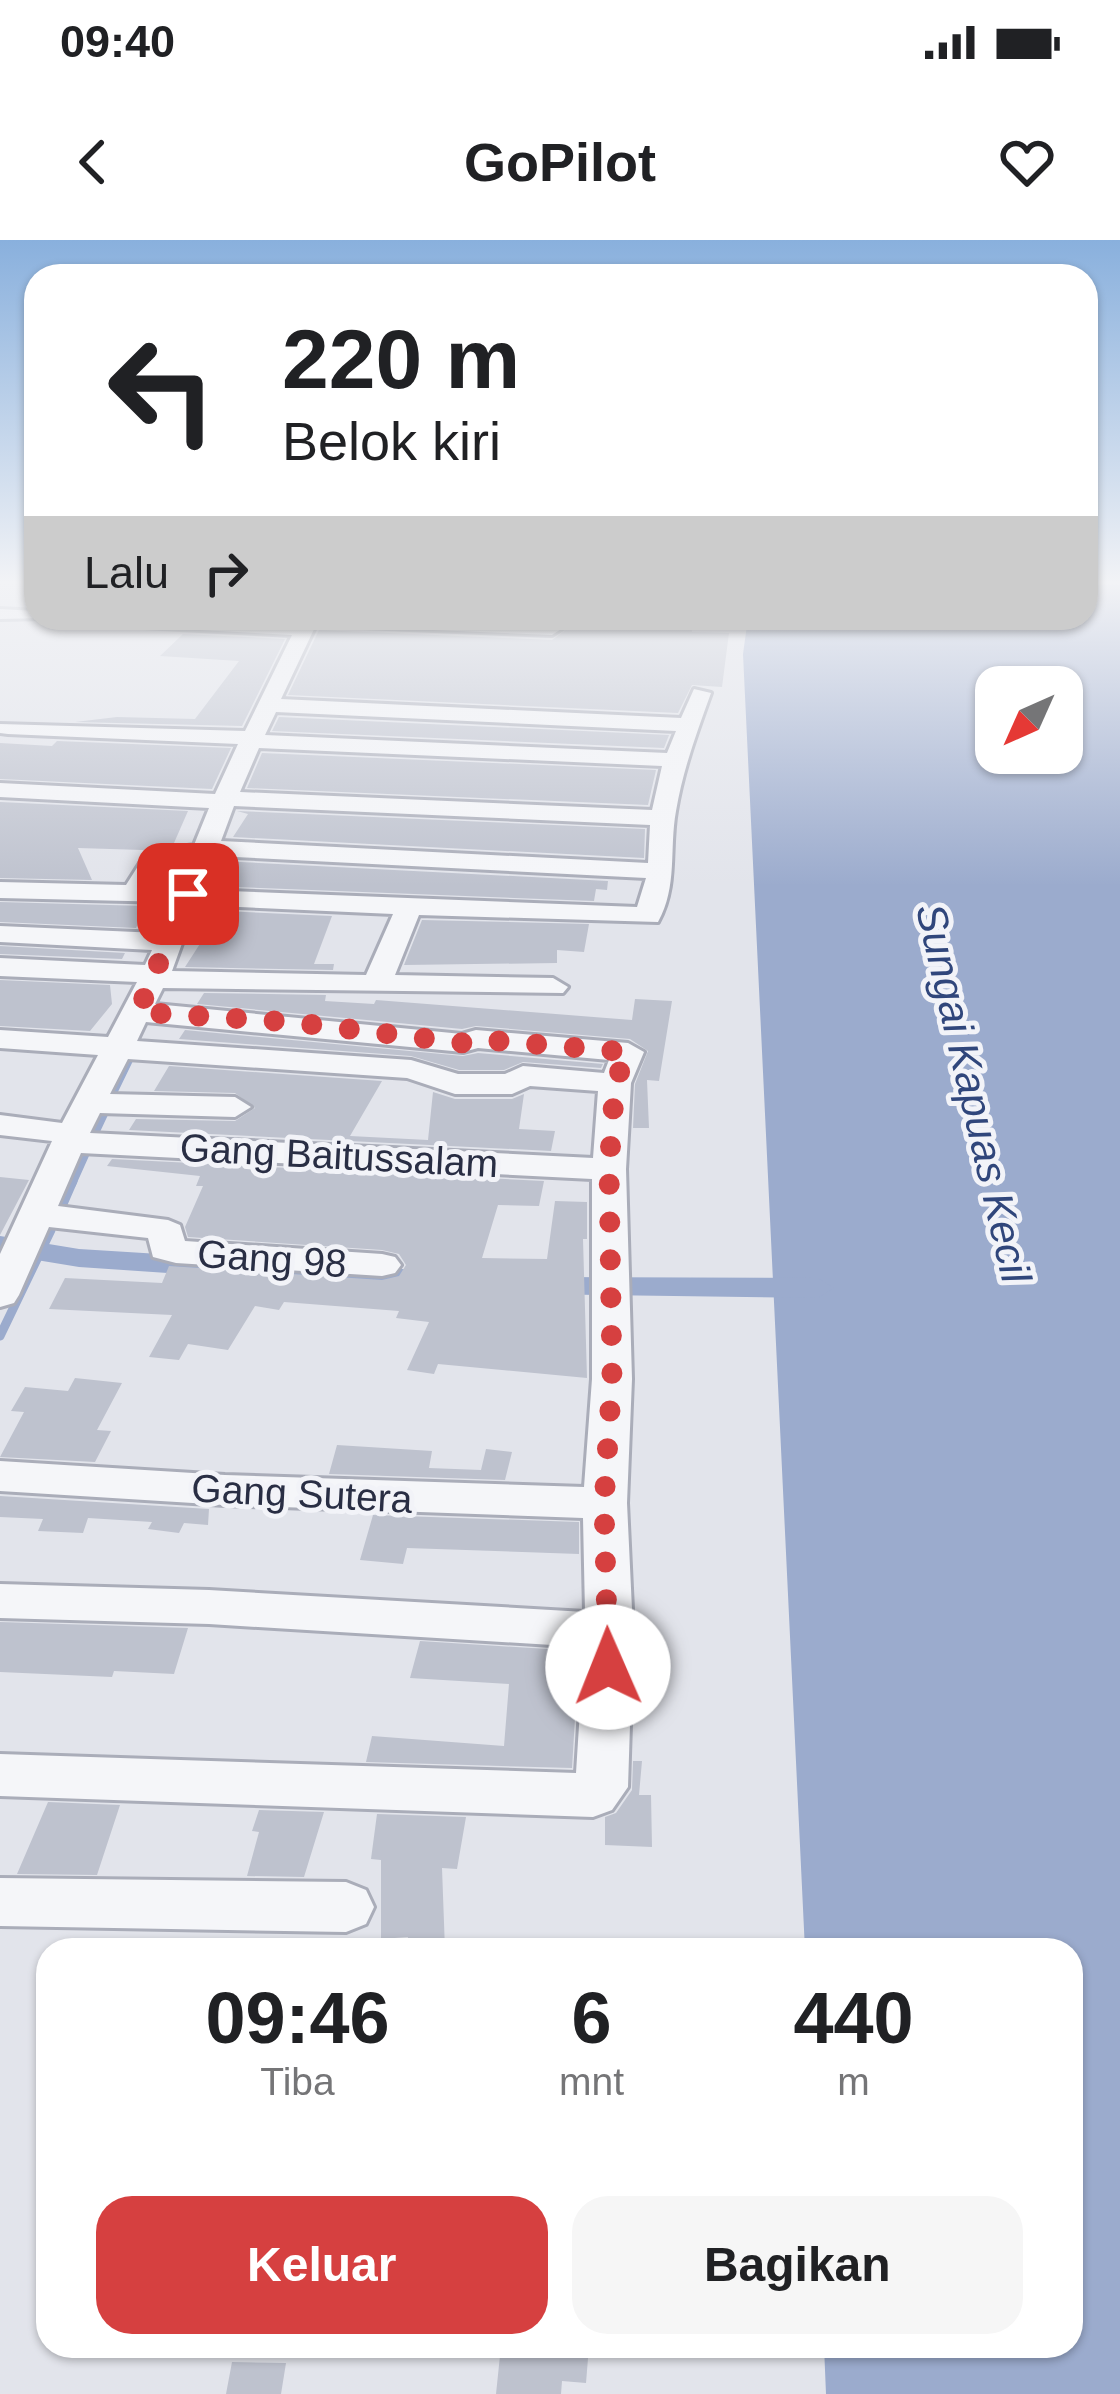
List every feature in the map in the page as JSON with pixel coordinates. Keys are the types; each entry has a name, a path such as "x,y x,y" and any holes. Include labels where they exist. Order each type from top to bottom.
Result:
{"street":[{"path":"9,1268 155,976 224,789 285,686"},
{"path":"284,690 689,725"},
{"path":"0,890 648,916 661,871 662,818 675,760 701,693"},
{"path":"8,728 675,760"},
{"path":"0,790 224,789 662,818"},
{"path":"188,894 138,886 156,856 204,850 661,871"},
{"path":"377,983 409,907"},
{"path":"0,934 169,942"},
{"path":"0,967 553,987"},
{"path":"138,1012 291,1022 463,1043 476,1039 621,1068"},
{"path":"0,1039 411,1069 455,1084 512,1084 521,1076 621,1068"},
{"path":"0,1775 599,1792 609,1631 604,1503 611,1285 609,1168 621,1068"},
{"path":"90,1102 235,1108"},
{"name":"Gang Baitussalam","path":"0,1125 71,1138 609,1168"},
{"name":"Gang 98","path":"37,1215 155,1228 167,1233 166,1249 176,1252 382,1265"},
{"name":"Gang Sutera","path":"0,1476 268,1492 604,1503"},
{"path":"0,1601 209,1607 609,1631"},
{"path":"0,1902 346,1906"}],"water":[{"name":"Sungai Kapuas Kecil","path":"745,686 975,686 975,774 1083,774 1083,686 1120,686 1120,2394 826,2394 824,2358 1083,2358 1083,1938 804,1938"}],"building":[{"path":"220,686 262,686 242,726 75,722 117,717 195,719"},
{"path":"293,686 692,686 678,713 288,695"},
{"path":"279,717 669,735 664,748 272,731"},
{"path":"57,741 231,748 212,789 0,779 0,743 52,746"},
{"path":"262,753 656,770 648,805 247,788"},
{"path":"0,802 188,811 174,843 143,850 78,848 92,880 0,878"},
{"path":"237,811 645,829 644,858 233,837 248,814"},
{"path":"220,861 608,881 607,890 596,889 594,901 208,886"},
{"path":"0,902 146,906 136,928 0,922"},
{"path":"199,910 332,916 314,964 334,964 333,970 185,967 205,936 193,927"},
{"path":"422,920 589,924 584,952 557,950 557,963 404,965"},
{"path":"0,946 125,953 122,959 0,954"},
{"path":"0,980 110,985 112,1004 90,1031 0,1026"},
{"path":"204,993 326,995 325,1001 374,1004 376,1000 632,1020 635,999 672,1001 659,1081 647,1080 649,1128 633,1128 635,1084 648,1051 630,1039 197,1004"},
{"path":"185,1030 603,1064 601,1068 523,1062 504,1070 459,1070 411,1056 179,1039"},
{"path":"169,1066 382,1081 350,1136 428,1140 433,1092 455,1099 512,1099 524,1094 519,1129 555,1131 551,1151 129,1130 136,1119 235,1121 255,1108 235,1093 154,1091"},
{"path":"112,1159 544,1181 539,1206 498,1205 482,1258 547,1259 555,1201 587,1202 587,1239 583,1239 587,1378 438,1364 434,1374 407,1370 429,1322 396,1318 399,1311 284,1302 279,1310 255,1306 228,1350 188,1344 179,1360 149,1357 172,1315 49,1309 65,1278 162,1283 169,1266 382,1280 399,1276 406,1265 399,1254 382,1250 188,1237 185,1227 203,1186 196,1186 200,1176 107,1166"},
{"path":"0,1177 29,1180 0,1235"},
{"path":"75,1378 122,1383 97,1430 111,1431 95,1462 0,1457 24,1412 11,1411 25,1387 68,1391"},
{"path":"337,1445 432,1451 429,1468 481,1470 486,1449 512,1452 505,1480 329,1474"},
{"path":"0,1496 209,1509 208,1525 184,1523 179,1533 148,1529 152,1522 88,1518 83,1533 38,1531 43,1519 0,1517"},
{"path":"373,1515 579,1522 579,1554 407,1548 403,1564 360,1560"},
{"path":"0,1622 188,1628 174,1674 114,1671 112,1677 0,1672"},
{"path":"420,1641 579,1651 572,1768 366,1762 372,1736 504,1746 509,1684 410,1678"},
{"path":"633,1761 642,1761 639,1795 651,1795 652,1847 605,1845 605,1817 616,1813 632,1790"},
{"path":"48,1802 120,1805 97,1875 17,1874"},
{"path":"259,1810 324,1812 304,1877 247,1876 259,1832 252,1831"},
{"path":"377,1814 466,1817 457,1869 442,1868 445,1938 381,1938 381,1860 371,1859"},
{"path":"500,2358 588,2358 586,2383 562,2381 561,2394 496,2394"},
{"path":"232,2362 286,2363 281,2394 226,2394"}],"waterway":[{"path":"113,1093 129,1060"},
{"path":"96,1131 104,1114"},
{"path":"72,1184 85,1155"},
{"path":"63,1204 73,1181"},
{"path":"0,1336 51,1230"},
{"path":"0,1245 79,1258 434,1281"},
{"path":"540,1287 818,1288"}],"route":[{"path":"188,894 138,1012 291,1022 463,1043 476,1039 628,1052 615,1083 609,1168 612,1379 604,1503 608,1667"}]}
